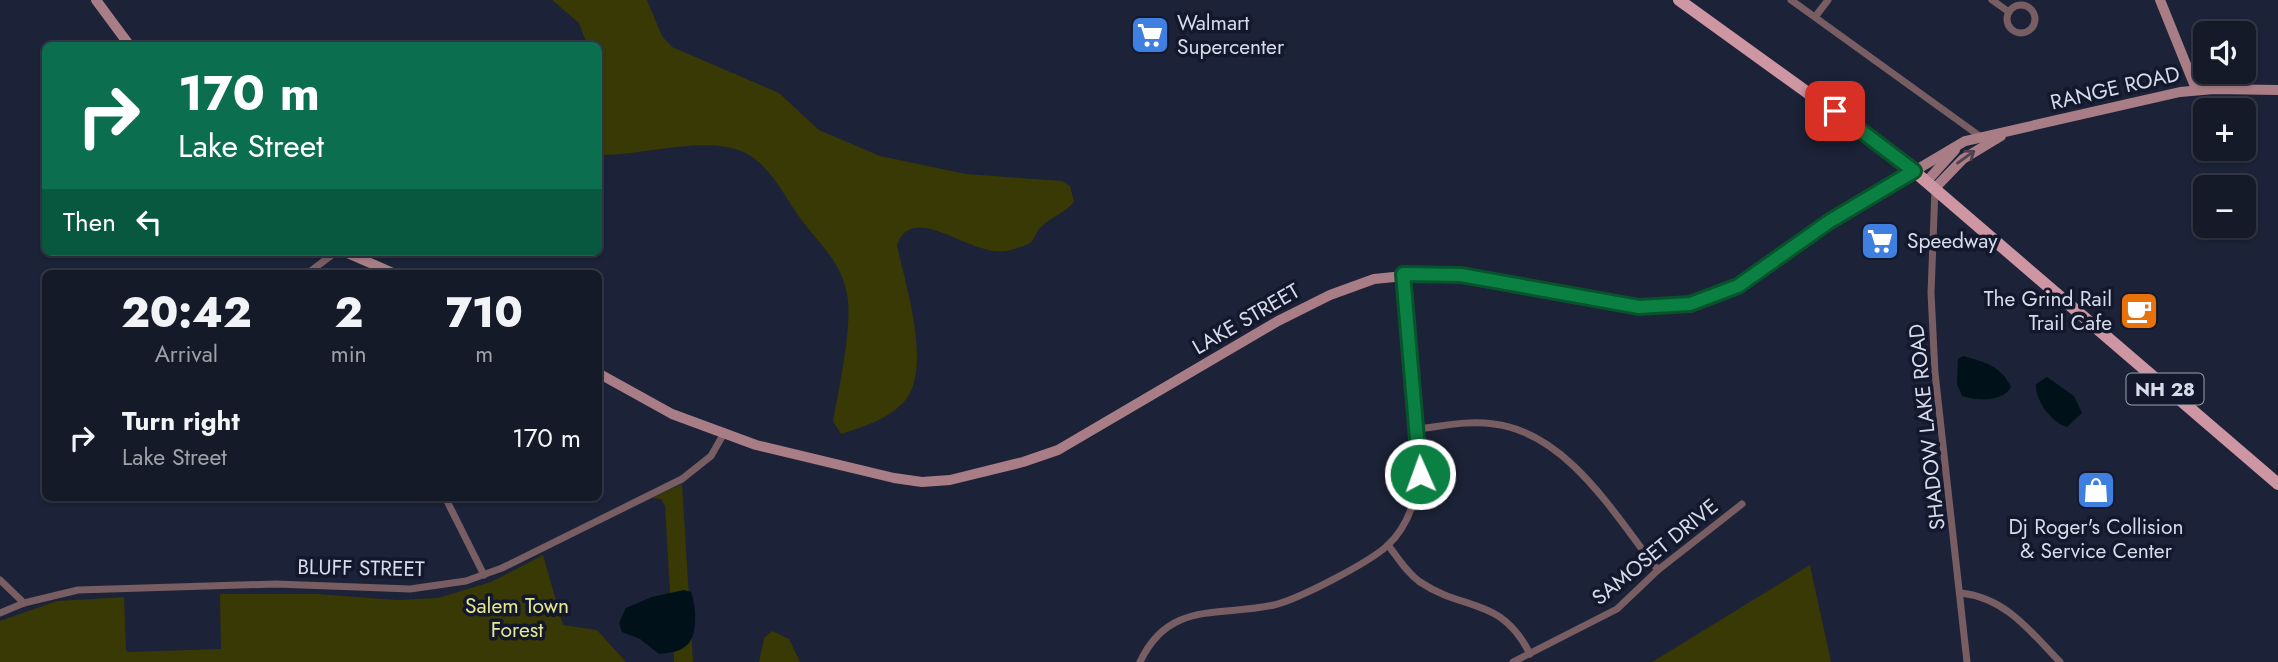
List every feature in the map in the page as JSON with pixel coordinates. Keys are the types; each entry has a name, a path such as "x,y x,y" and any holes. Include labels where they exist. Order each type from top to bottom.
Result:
{"main road":[{"name":"NH 28","path":"1679,0 1914,171 2278,484"}],"street":[{"path":"96,0 127,42"},
{"path":"1791,0 1981,136"},
{"path":"1815,17 1828,0"},
{"path":"1992,0 2009,12"},
{"path":"2160,0 2196,89"},
{"name":"RANGE ROAD","path":"1914,171 1965,141 1981,136 2003,134 2196,89 2278,90"},
{"name":"RANGE ROAD","path":"1931,185 1962,159 2003,134"},
{"name":"RANGE ROAD","path":"1931,185 1965,141"},
{"name":"LAKE STREET","path":"602,375 672,414 723,435 894,478 922,482 968,477 1058,450 1299,309 1355,285 1403,274 1461,275 1639,307 1690,304 1738,286 1830,221 1914,171"},
{"name":"SHADOW LAKE ROAD","path":"1931,185 1935,373 1967,662"},
{"path":"312,270 331,256"},
{"path":"354,256 386,270"},
{"path":"1140,662 1148,645 1177,620 1205,613 1289,601 1388,545 1411,510 1418,493 1420,474 1419,429 1403,274"},
{"path":"1419,429 1493,424 1509,427 1550,444 1571,463 1658,570"},
{"name":"BLUFF STREET","path":"0,613 24,603 78,590 276,584 410,589 448,585 484,575 682,479 712,456 723,435"},
{"path":"447,501 484,575"},
{"name":"SAMOSET DRIVE","path":"1513,662 1617,609 1658,570 1742,503"},
{"path":"1388,545 1409,572 1423,584 1488,608 1508,622 1531,654"},
{"path":"0,580 24,603"},
{"path":"1961,593 1989,598 2008,609 2060,662"}],"green space":[{"path":"552,0 647,0 662,36 672,47 779,93 819,130 880,156 966,174 1062,181 1070,186 1074,202 1044,224 1031,242 1006,251 975,246 928,228 915,228 905,233 897,245 915,327 916,370 912,389 903,403 889,414 866,426 841,434 833,421 844,357 848,307 844,282 835,262 800,218 772,176 754,158 743,152 699,145 602,155 602,42 586,42 579,23"},
{"path":"682,484 693,662 674,662 665,506 661,499 652,498"},
{"name":"Salem Town Forest","path":"543,555 563,625 597,630 626,662 0,662 0,621 57,601 124,597 128,652 221,649 220,594 317,594 396,600 438,598 491,582"},
{"path":"1810,565 1831,662 1652,662"},
{"path":"772,631 789,639 800,662 759,662 764,638"}],"shaded area":[{"path":"1963,356 1997,370 2011,387 1996,398 1975,399 1962,396 1957,384 1958,359"},
{"path":"2047,377 2074,396 2082,413 2067,427 2050,416 2038,397 2036,384"},
{"path":"684,590 691,592 695,628 690,641 683,648 659,654 640,639 622,632 619,623 626,608 652,597"}],"place":[{"name":"Walmart Supercenter","path":"1150,35"},
{"name":"Speedway","path":"1880,241"},
{"name":"The Grind Rail Trail Cafe","path":"2139,311"},
{"name":"Dj Roger's Collision & Service Center","path":"2096,490"}],"route":[{"path":"1420,474 1419,429 1403,274 1461,275 1639,307 1673,307 1723,294 1830,221 1914,171 1835,111"}]}
